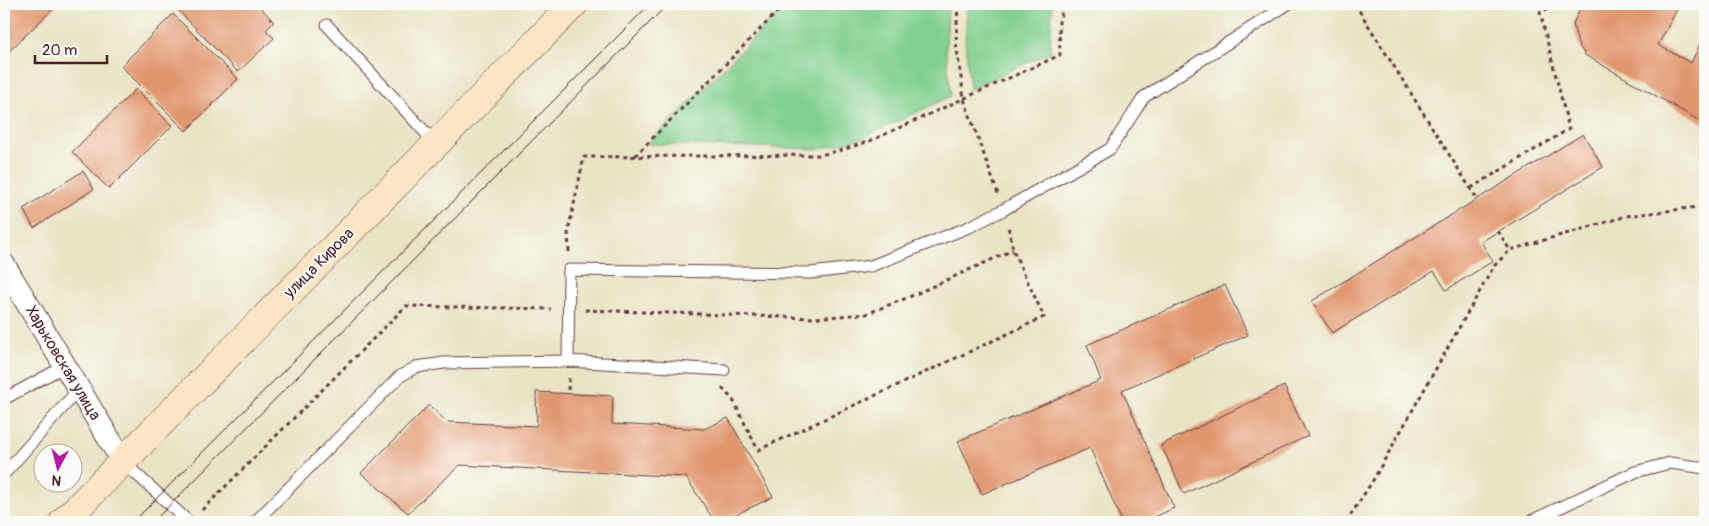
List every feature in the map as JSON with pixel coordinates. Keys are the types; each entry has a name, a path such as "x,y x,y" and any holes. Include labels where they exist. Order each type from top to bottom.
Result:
{"main road":[{"name":"улица Кирова","path":"63,522 574,4"}],"street":[{"name":"Харьковская улица","path":"4,265 123,462"}],"lane":[{"path":"568,361 569,270 810,272 871,266 969,228 1110,149 1144,97 1288,4"},
{"path":"327,25 436,144"},
{"path":"254,522 399,377 416,367 444,363 568,361 724,370"},
{"path":"4,399 65,366"},
{"path":"4,474 79,390"},
{"path":"123,462 189,522"},
{"path":"1529,522 1635,472 1670,463 1705,468"}],"path":[{"path":"634,156 785,4"},
{"path":"715,384 725,389 733,400 758,450 1044,317 1013,250 1003,210 964,99 956,42 958,4"},
{"path":"569,270 568,232 584,157 820,155 842,150 870,141 1060,55 1059,22 1064,4"},
{"path":"1355,4 1477,199"},
{"path":"1470,188 1569,129 1540,12 1562,4"},
{"path":"1346,522 1372,482 1494,266 1510,250 1628,216 1705,206"},
{"path":"1498,232 1510,250"},
{"path":"568,377 578,377"}],"green space":[{"path":"788,4 948,4 946,50 951,96 862,138 819,149 647,144"},
{"path":"967,4 1052,4 1050,52 970,89 965,41"}],"building":[{"path":"4,4 58,4 4,56"},
{"path":"172,4 257,4 274,22 266,30 274,38 238,72"},
{"path":"1582,4 1680,4 1658,45 1691,63 1705,33 1705,124 1585,55 1578,44 1573,24"},
{"path":"173,14 238,79 186,131 121,66"},
{"path":"136,89 172,126 109,189 72,152"},
{"path":"1583,134 1603,167 1481,242 1493,261 1446,290 1434,271 1332,333 1312,301"},
{"path":"83,171 94,189 34,228 23,209"},
{"path":"1225,285 1248,335 1122,390 1174,508 1144,522 1122,522 1090,448 982,494 958,441 1101,380 1087,345"},
{"path":"1284,386 1308,436 1184,494 1161,445"},
{"path":"536,392 613,396 612,424 704,429 728,418 773,497 720,522 715,522 686,477 460,465 408,513 361,473 429,405 447,422 537,426"}],"tram line":[{"path":"133,522 650,4"},
{"path":"153,522 668,4"}]}
